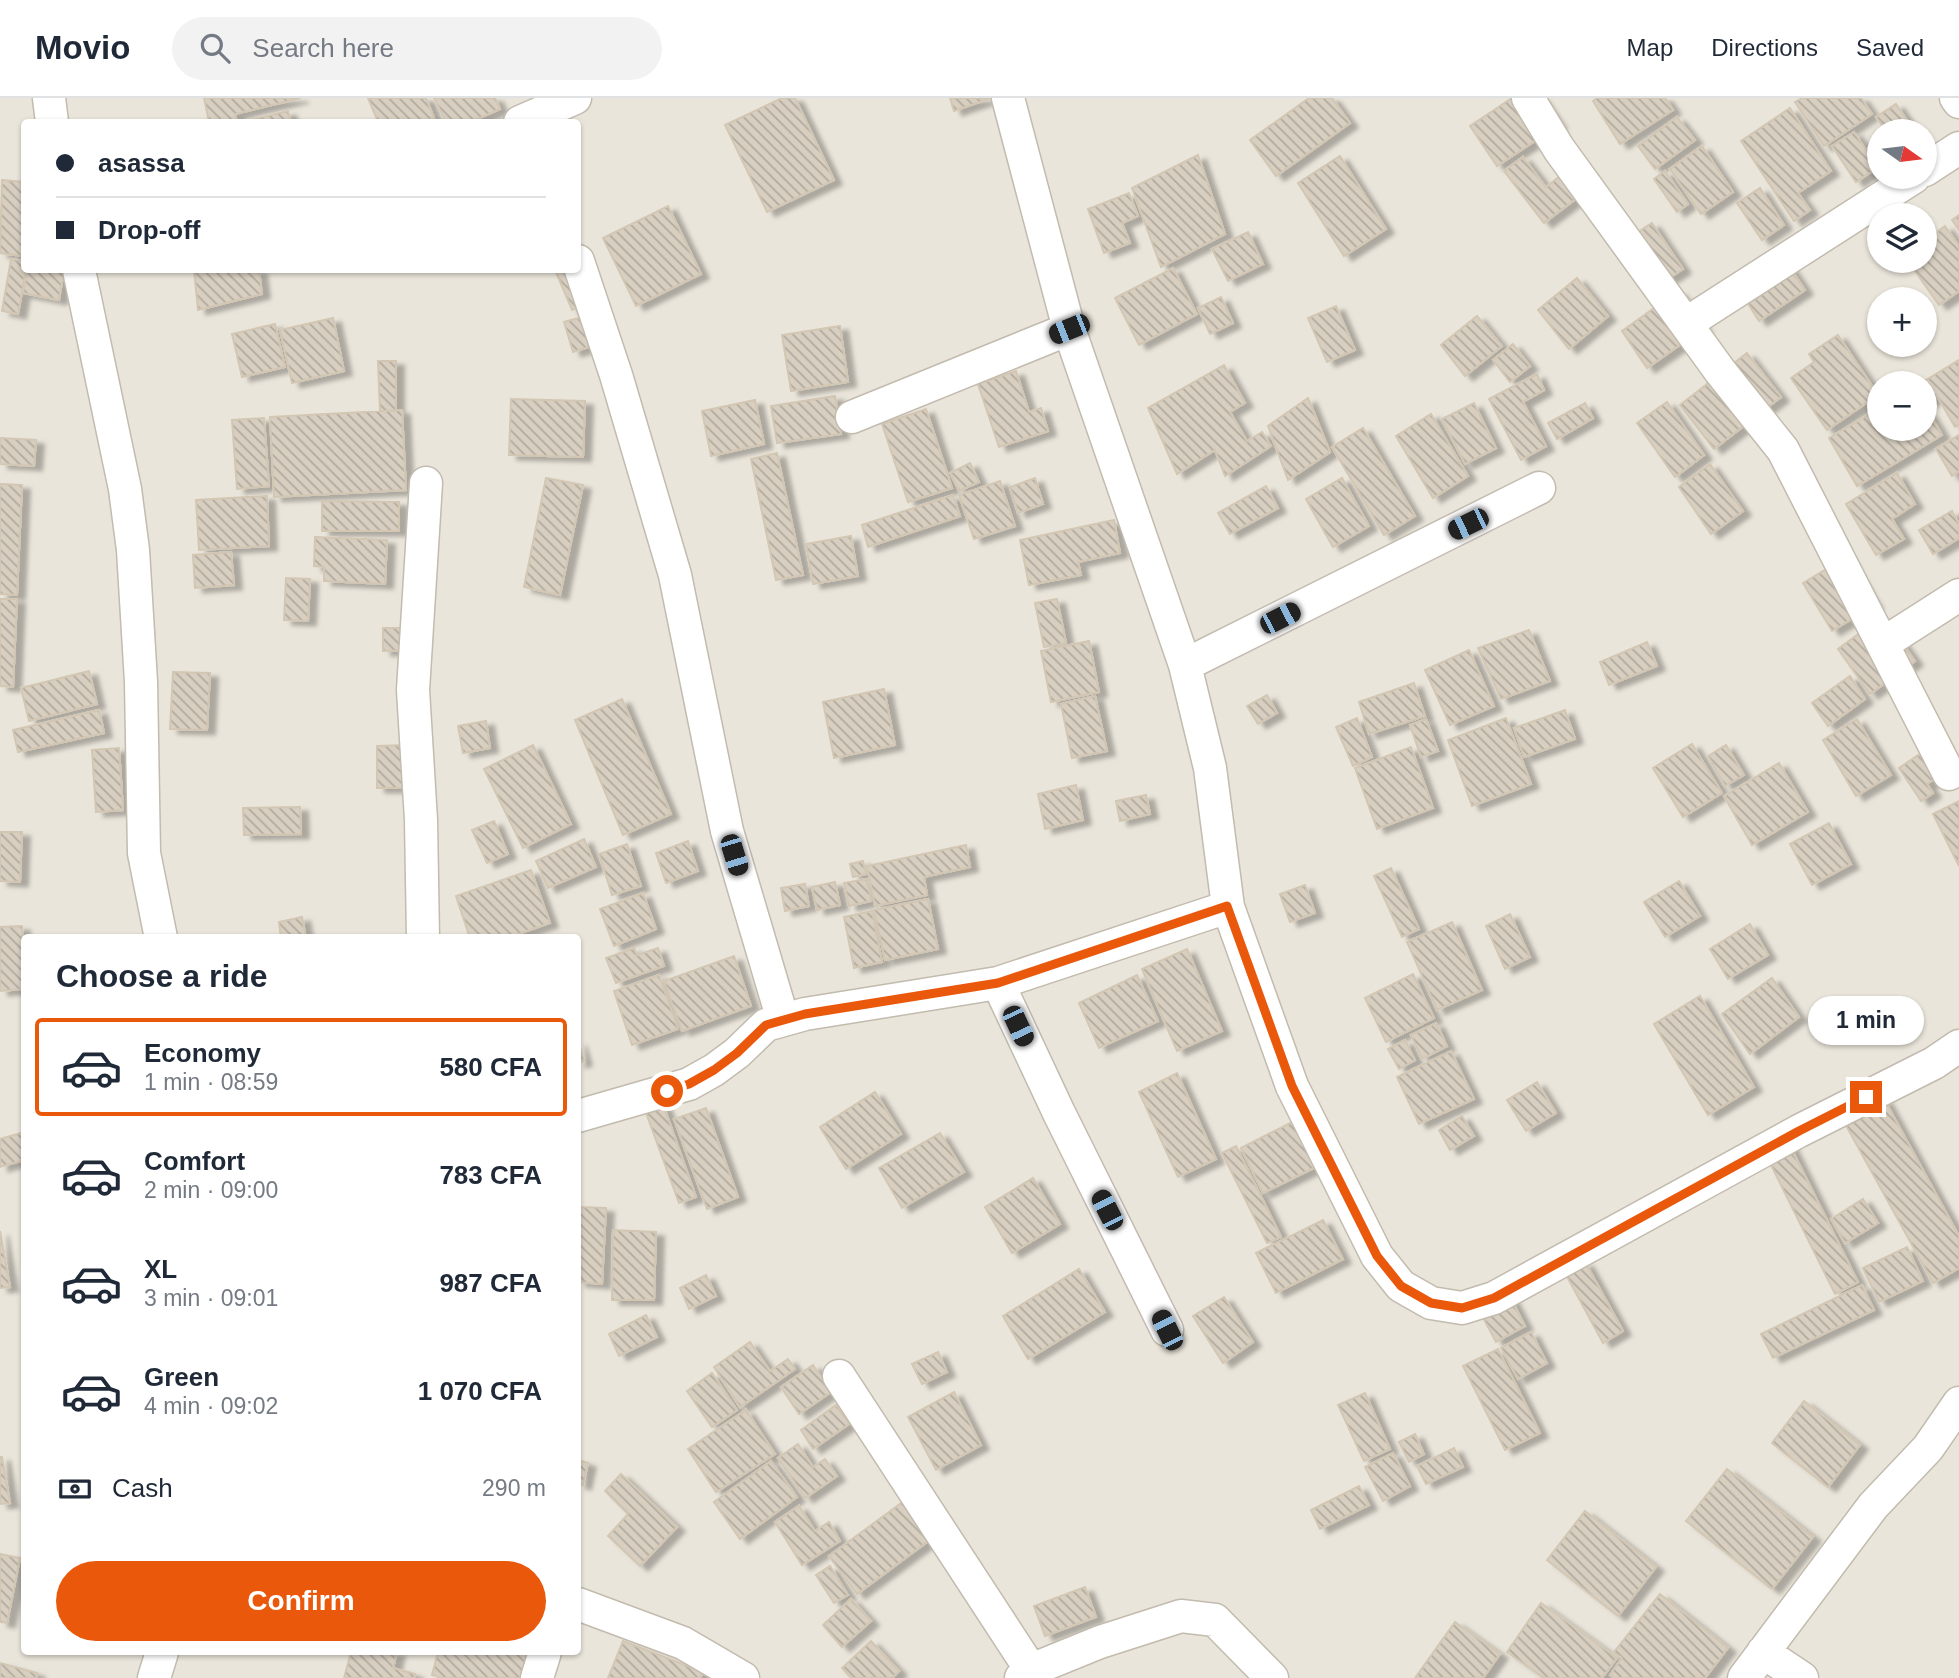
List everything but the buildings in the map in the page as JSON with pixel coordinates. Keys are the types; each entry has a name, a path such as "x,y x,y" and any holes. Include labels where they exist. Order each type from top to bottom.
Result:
{"street":[{"path":"48,98 52,119"},
{"path":"507,98 518,119"},
{"path":"526,119 575,98"},
{"path":"1008,98 1069,329 1185,665 1210,768 1227,906 1292,1086 1377,1256 1401,1286 1431,1303 1462,1308 1494,1298 1799,1131 1934,1063 1959,1046"},
{"path":"1528,98 1559,149 1720,371 1783,450 1949,774"},
{"path":"1937,162 1959,148"},
{"path":"1687,323 1895,189"},
{"path":"581,270 616,375 675,575 727,831 783,1020"},
{"path":"80,273 125,489 133,550 141,682 144,853 160,934"},
{"path":"852,417 1069,329"},
{"path":"423,934 421,820 413,690 426,483"},
{"path":"1185,665 1539,488"},
{"path":"1884,643 1959,595"},
{"path":"581,1115 689,1084 737,1053 766,1025 805,1014 998,983 1227,906"},
{"path":"998,983 1167,1330"},
{"path":"839,1376 1026,1674 1100,1642 1181,1616 1215,1620 1272,1678"},
{"path":"1744,1678 1873,1506 1928,1448 1959,1403"},
{"path":"581,1605 683,1643 743,1678"},
{"path":"1763,1652 1801,1678"},
{"path":"153,1678 161,1655"},
{"path":"537,1678 544,1655"}],"shaded area":[{"path":"0,98 1959,98 1959,1678 0,1678"}],"route":[{"path":"667,1091 689,1084 714,1070 737,1053 766,1025 805,1014 998,983 1227,906 1292,1086 1377,1256 1401,1286 1431,1303 1462,1308 1494,1298 1866,1097"}]}
